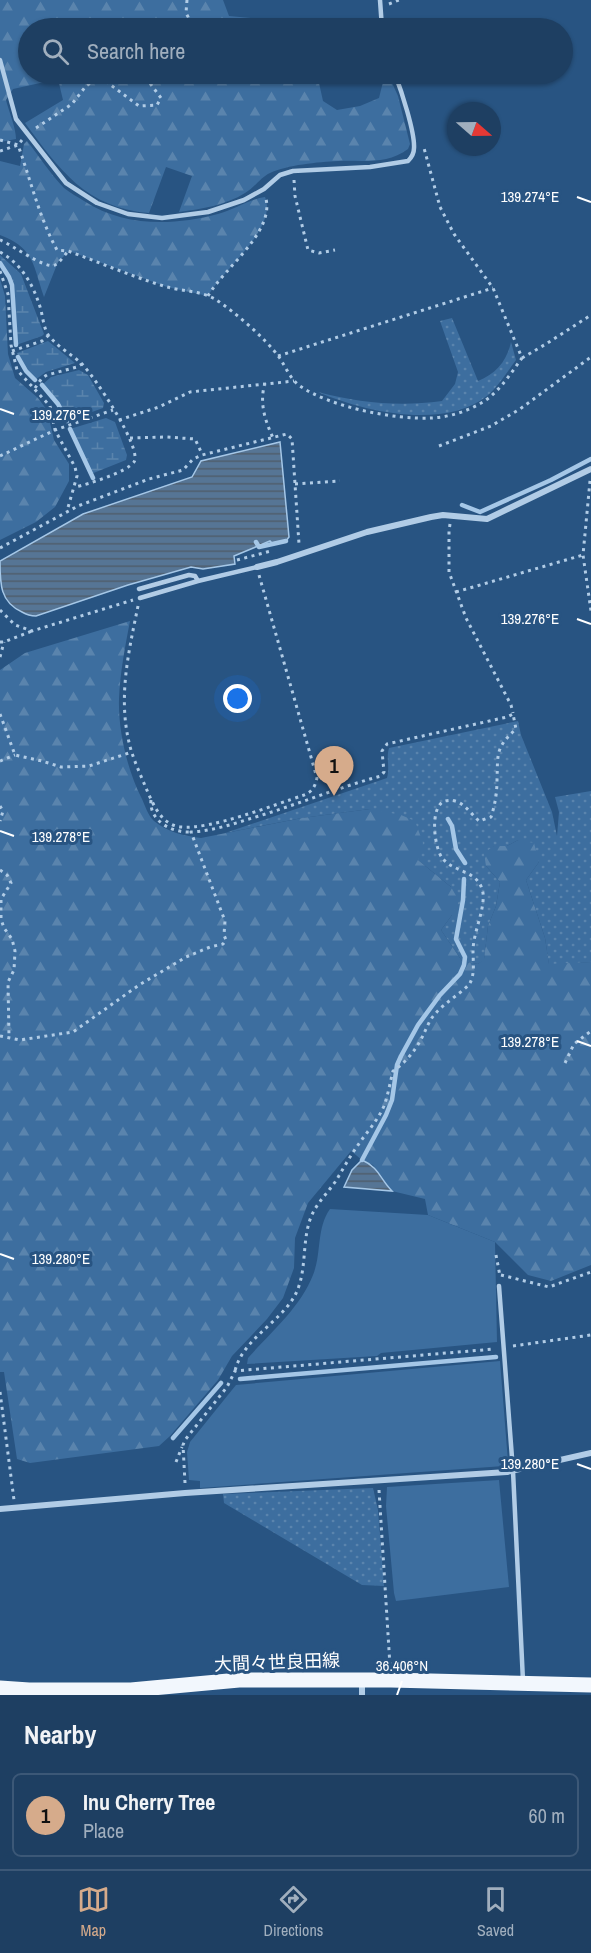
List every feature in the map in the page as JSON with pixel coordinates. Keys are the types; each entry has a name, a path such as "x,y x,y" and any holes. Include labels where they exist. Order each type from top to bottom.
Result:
{"main road":[{"name":"大間々世良田線","path":"0,1688 131,1690 239,1680 362,1687 391,1680 465,1686 591,1685"}],"street":[{"path":"257,567 367,532 431,517 487,519 589,470"},
{"path":"0,1509 378,1479 513,1471 591,1453"}],"lane":[{"path":"380,0 381,18"},
{"path":"0,60 15,119 66,183 97,203 128,214 162,218 207,212 234,205 264,189 280,175 293,171 370,167 408,160 415,147 398,84"},
{"path":"140,598 257,567"},
{"path":"139,589 189,575 195,576 198,581"},
{"path":"499,1286 513,1471 523,1684"}],"path":[{"path":"187,0 186,13 189,18"},
{"path":"27,134 72,104 89,84"},
{"path":"110,84 140,106 157,105 161,98 150,84"},
{"path":"0,140 18,146"},
{"path":"423,143 440,207 454,234 494,288 522,358"},
{"path":"0,151 18,146"},
{"path":"18,146 31,180 40,215 57,250 68,251 167,287 208,296 254,331 278,356 294,381 316,394 363,411 431,418 468,410 485,401 502,386 522,358 591,315"},
{"path":"293,171 295,196 308,250 319,253 335,250"},
{"path":"208,296 213,286 252,243 267,212 264,189"},
{"path":"0,240 50,266 68,251"},
{"path":"0,252 15,262 25,274 40,307 48,335 94,377 130,438 135,456 134,462 90,484 75,487"},
{"path":"0,271 8,294 12,351 17,370 50,405 55,430 75,467 77,476 67,511"},
{"path":"278,356 494,288"},
{"path":"12,351 34,344 48,335"},
{"path":"439,446 491,426 520,410 591,357"},
{"path":"35,388 47,375 82,364"},
{"path":"119,420 159,407 190,392 294,381"},
{"path":"265,383 262,407 274,438"},
{"path":"0,456 55,430 113,410"},
{"path":"0,548 67,511 149,479 183,470 192,459 202,455 287,434 292,439 300,554"},
{"path":"130,438 195,439 202,455"},
{"path":"589,470 590,482 583,555 591,610"},
{"path":"295,484 340,481"},
{"path":"176,1462 183,1445 227,1387 236,1364 252,1342 280,1315 295,1296 300,1280 306,1231 316,1206 379,1115 395,1070 420,1041 435,1013 470,983 474,966 475,936 483,900 480,885 473,876 443,859 437,846 434,814 445,801 464,805 479,820 491,818 498,780 496,759 505,739 516,729 511,705 485,657 449,572 448,531 452,517"},
{"path":"456,592 583,555"},
{"path":"0,657 2,642 140,598 123,686 125,724 132,752 155,810 164,820 175,826 204,826 304,795 316,785 317,778 257,567"},
{"path":"0,610 15,625 32,631"},
{"path":"0,714 15,755"},
{"path":"151,799 150,807 155,818 174,829 191,832 225,826 297,805 323,794 381,776 384,772 382,751 387,744 513,714"},
{"path":"0,761 15,755 61,767 89,766 132,752"},
{"path":"0,806 3,811 0,821"},
{"path":"0,1036 20,1040 73,1032 139,985 186,957 224,944 226,940 225,921 191,832"},
{"path":"0,870 7,875 12,884 1,899 1,919 12,939 15,951 14,970 8,982 9,1037"},
{"path":"565,1063 574,1044 591,1031"},
{"path":"496,1255 500,1275 499,1286"},
{"path":"500,1275 549,1287 591,1272"},
{"path":"234,1371 503,1348 591,1335"},
{"path":"0,1392 15,1507"},
{"path":"183,1445 185,1487"},
{"path":"378,1479 391,1680"}],"green space":[{"path":"0,0 223,0 229,16 251,18 18,18 18,84 36,84 13,89 6,100 16,139 0,142"},
{"path":"59,84 319,84 323,101 337,110 360,106 379,98 382,84 393,84 398,96 410,144 408,149 400,154 383,160 321,162 277,170 230,201 179,212 192,176 166,167 149,213 127,210 91,194 63,170 25,123 63,100"},
{"path":"27,141 64,188 99,210 115,216 149,222 184,221 218,214 265,197 267,209 264,222 247,249 208,296 167,287 69,251 58,262 44,297 31,259 20,246 0,235 0,161 20,166 24,144"},
{"path":"0,255 21,274 44,334 16,345 12,285"},
{"path":"0,279 5,296 8,354 15,378 38,398 47,410 54,440 69,464 69,481 55,507 36,522 0,540"},
{"path":"452,318 478,381 490,375 500,366 511,342 516,360 487,396 469,406 449,413 404,414 358,406 318,392 380,403 410,404 442,401 455,384 458,372 440,321"},
{"path":"48,341 75,363 46,372 35,380 26,371 17,353"},
{"path":"79,370 88,375 104,403 103,408 67,421 58,404 42,385 51,377"},
{"path":"106,418 115,422 127,455 126,460 91,474 70,429"},
{"path":"130,621 120,689 119,711 124,749 136,786 150,816 170,831 201,838 302,818 370,809 401,815 415,821 423,843 418,860 451,887 459,901 441,930 462,961 478,964 484,959 488,926 496,906 500,882 486,866 484,853 494,846 507,846 518,840 534,843 539,862 526,880 545,938 549,964 591,962 591,1265 551,1281 528,1275 495,1242 428,1215 425,1199 392,1191 373,1165 351,1151 308,1203 295,1238 294,1268 283,1298 267,1319 232,1356 218,1380 170,1436 159,1446 30,1463 17,1459 4,1372 0,1372 0,670 25,653"},
{"path":"518,721 521,735 552,812 557,836 559,812 555,797 591,791 591,962 549,965 545,938 526,880 539,862 518,840 507,846 494,846 486,866 500,882 496,906 488,926 484,960 478,964 462,961 441,930 452,915 451,887 418,860 370,809 302,818 225,833 387,778 389,748"},
{"path":"330,1209 428,1215 495,1242 497,1342 381,1353 377,1356 247,1364 248,1358 293,1309 307,1287 316,1267 321,1233"},
{"path":"500,1361 508,1462 504,1466 200,1488 200,1481 189,1480 187,1452 190,1442 236,1385"},
{"path":"499,1480 509,1587 396,1601 386,1506 387,1487"},
{"path":"373,1488 378,1510 384,1586 362,1585 224,1503 223,1494"}],"shaded area":[{"path":"280,442 289,537 286,541 272,543 270,541 234,556 235,564 203,569 191,567 128,585 36,616 27,615 5,598 1,585 0,561 83,514 192,477 201,461"},
{"path":"362,1160 376,1170 392,1191 344,1187 352,1170"}],"waterway":[{"path":"0,263 12,285 16,345"},
{"path":"18,357 26,371 35,380"},
{"path":"42,385 58,404 67,421"},
{"path":"70,429 93,478"},
{"path":"462,505 480,512 591,459"},
{"path":"256,542 259,547 286,541"},
{"path":"448,819 452,826 456,849 465,863"},
{"path":"362,1160 392,1100 397,1065 401,1056 418,1025 440,995 460,974 464,965 465,957 456,939 464,879"},
{"path":"240,1379 496,1357"},
{"path":"173,1438 221,1383"}],"place":[{"name":"Inu Cherry Tree","path":"334,796"}]}
